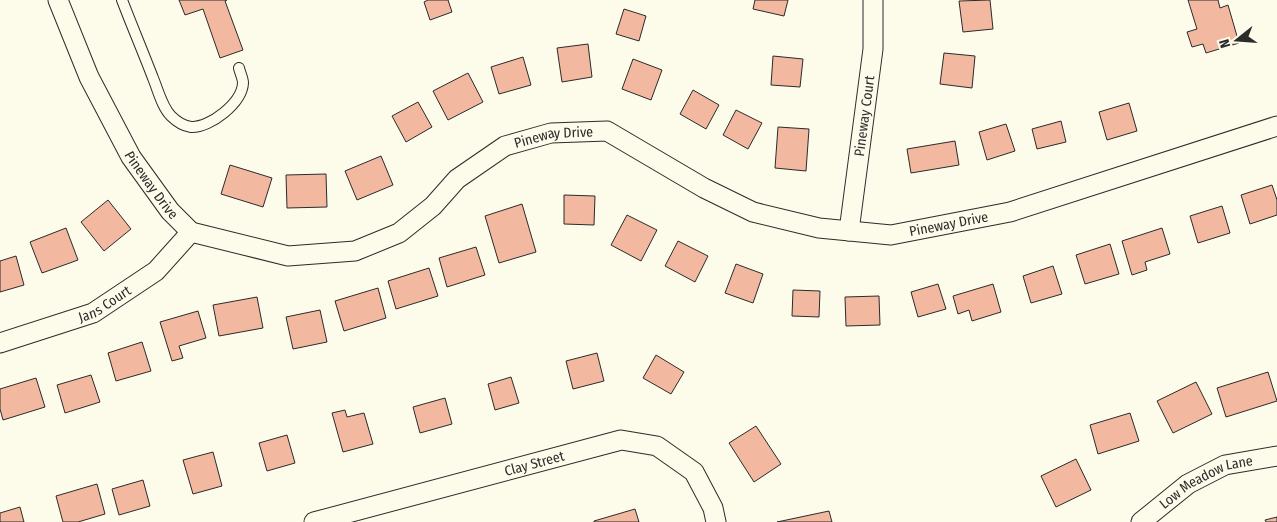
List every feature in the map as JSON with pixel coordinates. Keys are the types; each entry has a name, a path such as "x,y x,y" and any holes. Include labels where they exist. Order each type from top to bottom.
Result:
{"street":[{"name":"Pineway Drive","path":"58,0 89,77 131,158 170,211 191,232 288,256 355,252 398,233 433,206 457,179 505,146 551,133 607,131 704,188 753,212 819,228 891,235 1010,212 1277,126"},
{"name":"Pineway Court","path":"849,230 873,49 873,0"},
{"name":"Jans Court","path":"0,343 93,313 156,271 191,232"},
{"name":"Clay Street","path":"314,522 621,440 657,446 694,472 713,508 716,522"},
{"name":"Low Meadow Lane","path":"1141,522 1188,484 1225,464 1277,456"}],"lane":[{"path":"122,0 160,95 170,115 179,122 189,127 194,127 206,124 222,115 240,93 243,82 239,68"}],"building":[{"path":"179,0 227,0 225,1 243,50 220,58 203,9 185,15"},
{"path":"428,0 448,0 452,12 430,20 424,2"},
{"path":"755,0 788,0 784,16 753,9"},
{"path":"990,0 993,29 963,32 959,1"},
{"path":"1188,0 1218,0 1220,8 1228,5 1239,43 1206,53 1203,44 1192,47 1187,32 1197,29"},
{"path":"624,9 646,16 639,41 616,34"},
{"path":"588,44 592,77 562,82 557,48"},
{"path":"944,53 975,56 972,88 940,84"},
{"path":"773,56 803,59 800,87 771,85"},
{"path":"523,57 531,85 499,94 491,67"},
{"path":"633,59 662,70 651,100 622,89"},
{"path":"468,73 483,102 448,120 433,91"},
{"path":"693,90 719,105 706,129 680,114"},
{"path":"418,102 432,127 406,142 392,116"},
{"path":"1129,103 1137,131 1107,140 1099,112"},
{"path":"736,110 762,123 748,149 723,135"},
{"path":"1061,121 1066,142 1037,149 1032,129"},
{"path":"1006,124 1015,151 987,160 979,132"},
{"path":"778,127 809,129 806,171 775,168"},
{"path":"955,141 959,165 911,173 907,149"},
{"path":"381,156 393,185 357,200 345,171"},
{"path":"230,165 272,178 263,207 221,194"},
{"path":"326,174 327,207 287,208 286,175"},
{"path":"1272,185 1277,200 1277,215 1250,224 1241,195"},
{"path":"564,195 595,196 594,225 564,224"},
{"path":"108,200 131,229 104,251 81,222"},
{"path":"522,204 536,252 499,263 485,216"},
{"path":"1222,206 1230,233 1198,243 1190,216"},
{"path":"627,215 657,230 641,261 611,245"},
{"path":"66,228 78,260 42,273 30,242"},
{"path":"1162,228 1170,254 1145,262 1147,270 1132,275 1122,241"},
{"path":"678,241 708,256 695,282 665,266"},
{"path":"1110,244 1119,274 1085,284 1076,255"},
{"path":"476,247 485,275 447,287 439,258"},
{"path":"16,256 24,285 0,292 0,261"},
{"path":"736,264 763,274 753,303 725,293"},
{"path":"1053,266 1062,294 1031,303 1023,276"},
{"path":"429,268 438,296 396,309 388,281"},
{"path":"938,284 946,309 918,317 911,292"},
{"path":"993,284 1001,312 972,321 969,310 958,314 953,296"},
{"path":"378,288 386,318 344,331 335,301"},
{"path":"793,290 820,291 819,317 792,316"},
{"path":"879,296 880,325 846,326 845,297"},
{"path":"257,297 263,328 219,336 213,305"},
{"path":"320,310 327,342 293,349 286,317"},
{"path":"198,311 206,338 179,346 183,358 172,361 160,322"},
{"path":"142,342 151,371 116,381 108,353"},
{"path":"597,353 604,381 573,389 566,361"},
{"path":"656,355 684,372 671,394 643,378"},
{"path":"1268,372 1277,401 1226,417 1217,388"},
{"path":"91,375 100,402 65,413 57,385"},
{"path":"511,377 519,403 495,410 488,384"},
{"path":"36,378 45,407 3,420 0,409 0,389"},
{"path":"1196,382 1212,414 1173,433 1157,401"},
{"path":"445,398 452,424 420,433 413,407"},
{"path":"345,410 347,417 364,413 373,444 343,452 332,413"},
{"path":"1130,413 1139,441 1098,454 1090,425"},
{"path":"756,426 781,464 754,482 729,443"},
{"path":"287,435 295,463 267,471 259,443"},
{"path":"213,452 222,486 193,494 183,460"},
{"path":"1076,459 1091,490 1056,507 1041,476"},
{"path":"143,480 150,506 119,515 112,489"},
{"path":"97,484 105,514 78,522 63,522 56,496"},
{"path":"20,507 24,522 0,522 0,513"},
{"path":"635,509 639,522 594,522 594,521"},
{"path":"829,511 832,522 777,522"},
{"path":"1277,517 1277,522 1266,522 1265,520"}]}
